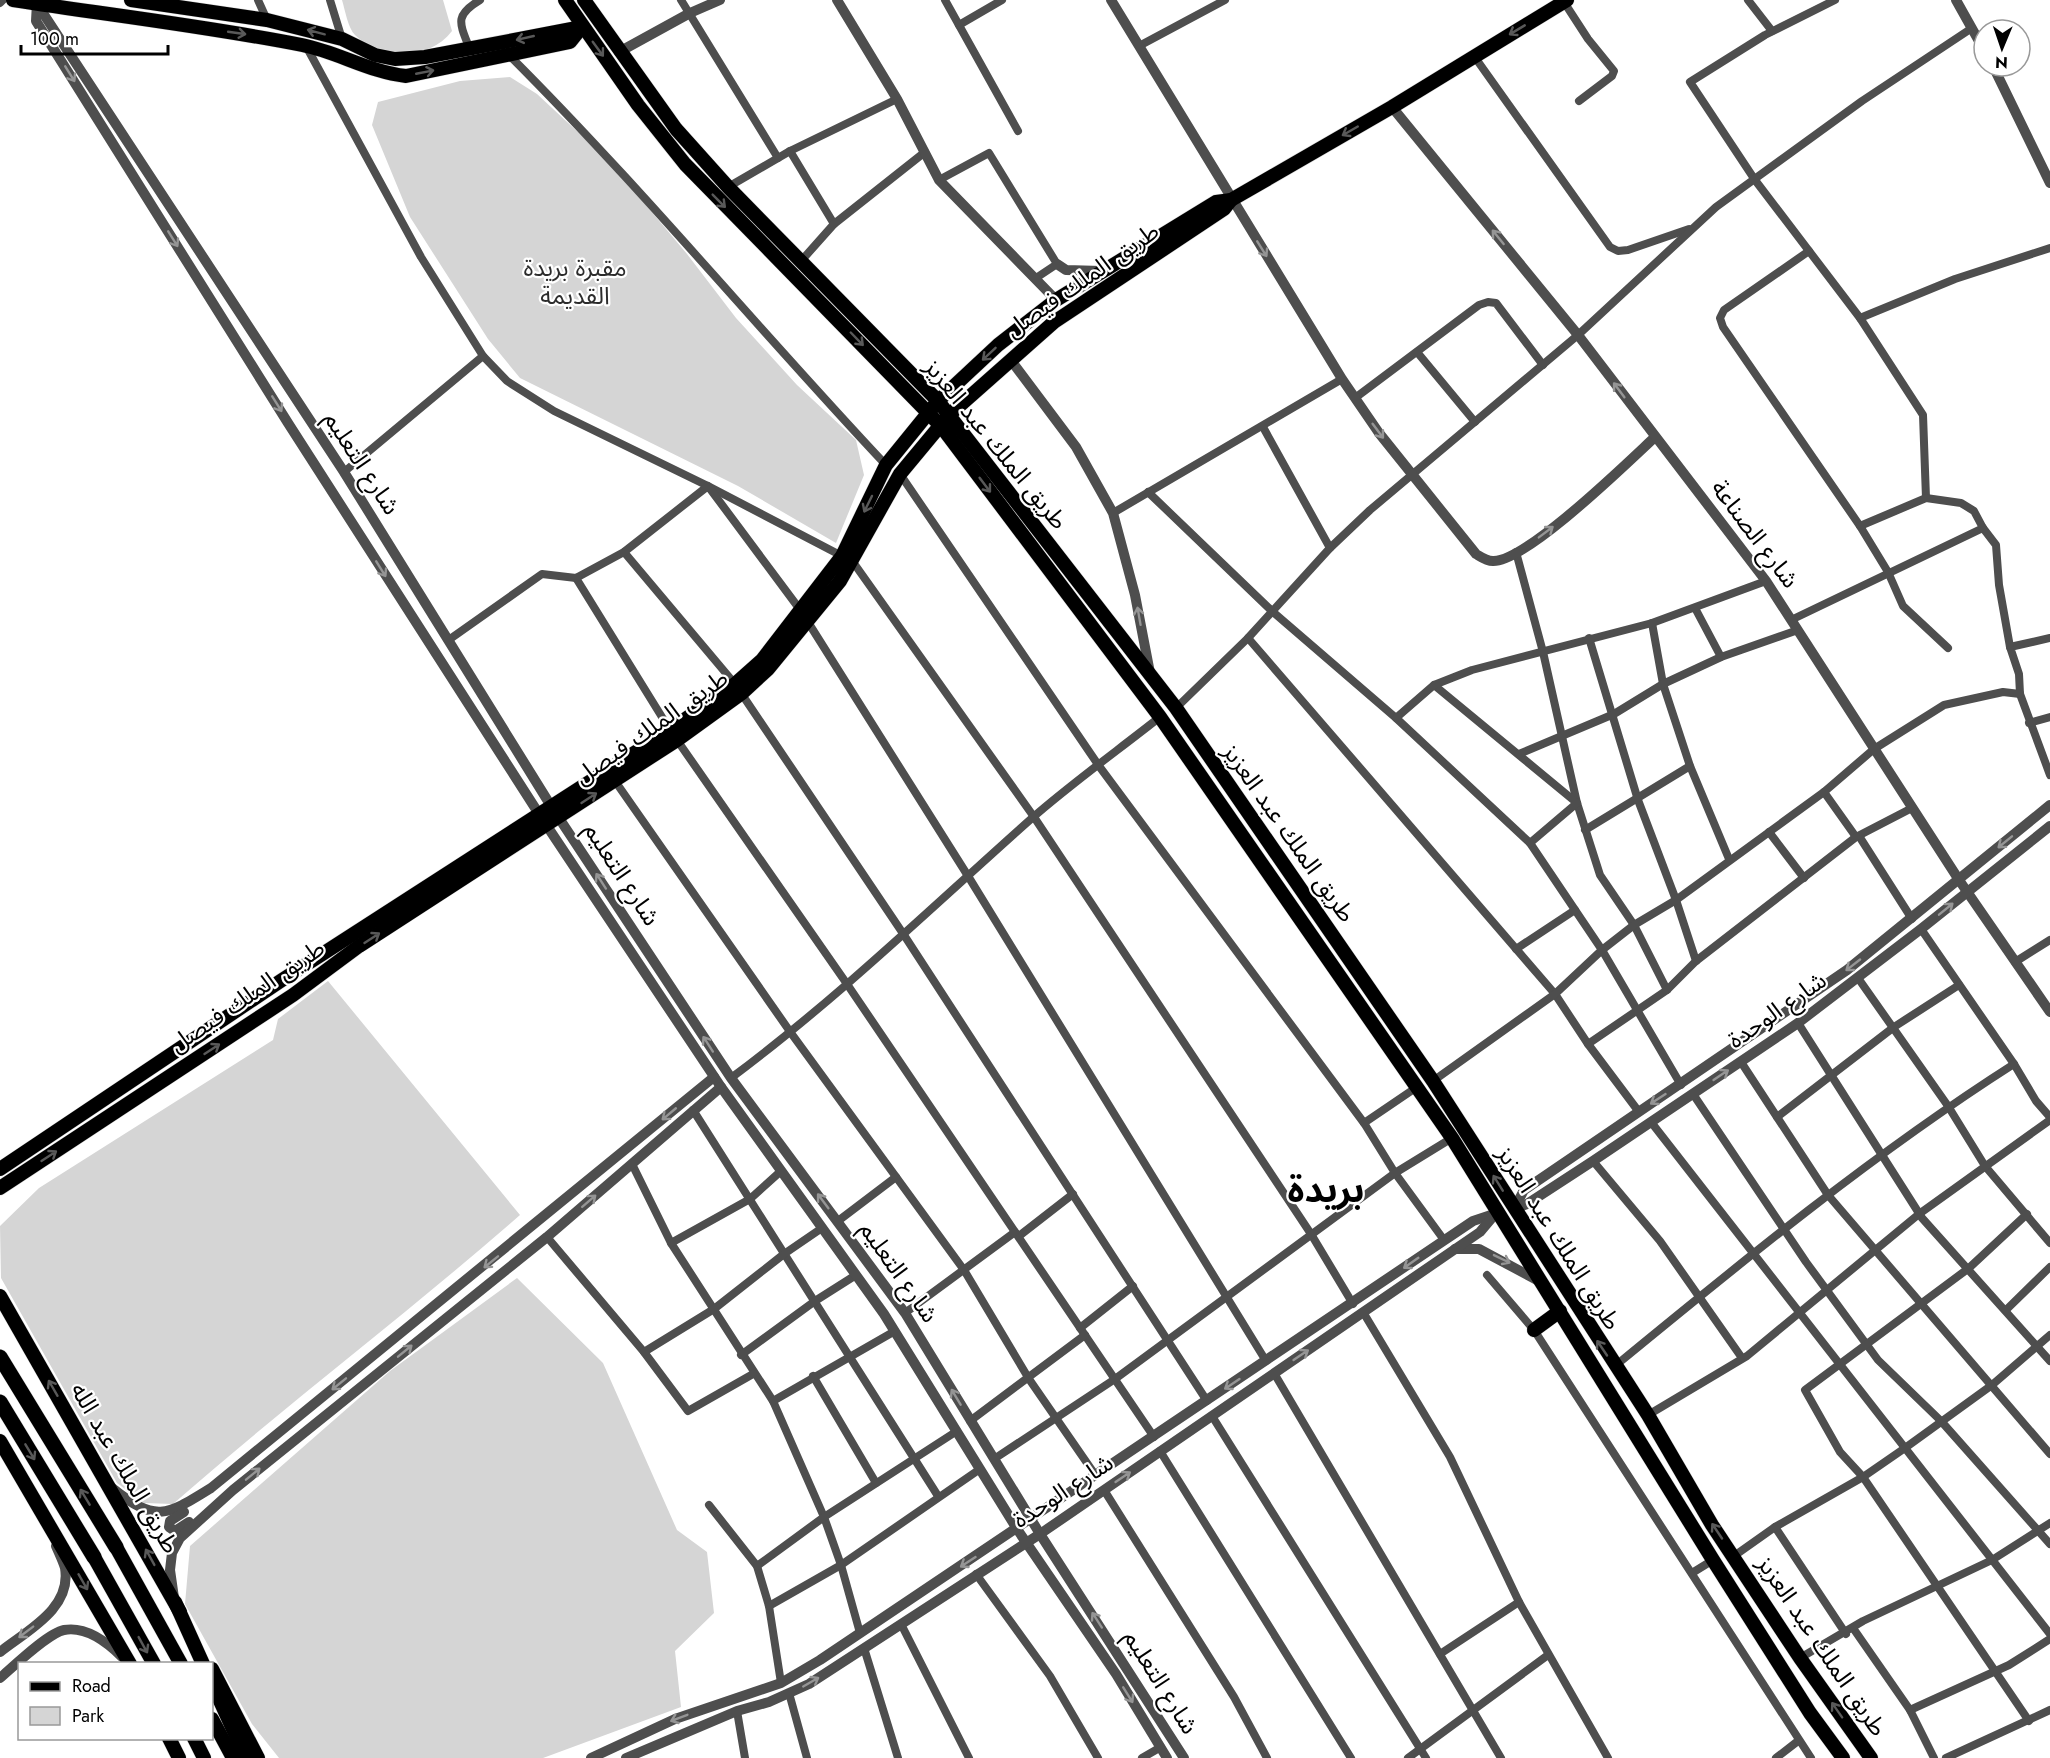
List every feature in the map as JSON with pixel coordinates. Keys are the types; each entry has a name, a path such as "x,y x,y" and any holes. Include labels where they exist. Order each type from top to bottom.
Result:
{"highway":[{"name":"طريق الملك عبد الله","path":"0,1357 116,1547"},
{"path":"0,1402 94,1557"}],"main road":[{"path":"13,0 247,34 306,46 382,73 406,76 570,42 582,27"},
{"path":"135,0 181,4 267,20 342,39 375,55 394,59 425,57 582,27"},
{"name":"طريق الملك عبد العزيز","path":"565,0 645,113 710,193 928,412 945,421 1150,673 1433,1081 1648,1415 1734,1556 1800,1658 1871,1758"},
{"name":"طريق الملك عبد العزيز","path":"584,0 676,129 728,187 938,401 945,421 1160,717 1452,1138 1713,1560 1810,1713 1843,1758"},
{"name":"طريق الملك فيصل","path":"0,1188 293,995 359,946 549,815 615,781 674,735 768,669 848,559 900,474 945,421 1010,359 1054,322 1224,209 1231,200 1392,107 1566,1"},
{"name":"طريق الملك فيصل","path":"848,559 886,465 938,401 998,345 1056,300 1216,202 1231,200"},
{"name":"طريق الملك فيصل","path":"0,1169 282,980 674,735"},
{"name":"طريق الملك عبد الله","path":"0,1296 112,1488 207,1662"},
{"path":"1534,1330 1560,1311"},
{"path":"0,1441 128,1662"},
{"name":"طريق الملك عبد الله","path":"116,1547 180,1662"},
{"path":"94,1557 153,1662"},
{"path":"175,1602 202,1662"},
{"path":"213,1671 258,1758"},
{"path":"213,1685 246,1758"},
{"path":"213,1721 233,1758"},
{"path":"170,1740 179,1758"},
{"path":"195,1740 204,1758"}],"street":[{"path":"258,0 267,20"},
{"path":"330,0 342,39"},
{"path":"469,47 462,29 461,17 463,12 480,0"},
{"path":"681,0 778,158"},
{"path":"619,52 690,13 720,0"},
{"path":"837,0 897,99 939,180 1056,300"},
{"path":"945,0 1018,131"},
{"path":"959,25 1002,0"},
{"path":"1110,0 1342,379 1476,554 1493,561 1516,552 1596,493 1654,437"},
{"path":"1138,45 1225,0"},
{"path":"1748,0 1772,32"},
{"path":"1835,0 1772,32 1690,82 1755,180 1860,318 1923,415 1926,498"},
{"path":"1176,708 1248,638 1330,548 1413,474 1578,335 1692,228 1862,100 1971,28 1956,0"},
{"path":"1566,1 1588,39 1614,71 1612,76 1580,101"},
{"name":"شارع التعليم","path":"37,2 344,472 450,639 549,815 721,1088 895,1331 1017,1529 1116,1674 1167,1758"},
{"name":"شارع التعليم","path":"37,2 36,21 301,443 549,815 731,1078 905,1313 1040,1534 1184,1758"},
{"path":"306,46 421,257 483,356 507,381 554,411 708,486 848,559 1034,817 1311,1234 1353,1304"},
{"path":"510,56 579,125 793,366 886,465"},
{"path":"1474,56 1610,247 1618,251 1628,250 1692,228"},
{"path":"2000,78 2047,164 2050,183"},
{"path":"728,187 790,151 897,99"},
{"name":"شارع الصناعة","path":"1392,107 1578,335 1766,581 1959,880 2050,1012"},
{"path":"790,151 834,224"},
{"path":"802,260 834,224 925,152"},
{"path":"939,180 990,153 1057,264 1066,270 1105,271"},
{"path":"1860,318 1955,279 2050,248"},
{"path":"1809,251 1724,310 1720,318 1723,327 1860,526 1888,572 1903,606 1948,648"},
{"path":"1036,278 1057,264"},
{"path":"1355,398 1479,305 1488,302 1496,303 1543,365"},
{"path":"1417,352 1475,422"},
{"path":"344,472 483,356"},
{"path":"1010,359 1076,447 1113,513 1135,595 1150,673"},
{"path":"1113,513 1342,379"},
{"path":"1263,427 1330,548"},
{"path":"900,474 1099,765 1364,1123 1395,1173 1444,1240"},
{"path":"450,639 542,574 576,578 624,552 708,486"},
{"path":"708,486 804,617 968,876 1266,1361"},
{"path":"1148,492 1273,612 1396,718 1530,843 1602,950 1681,1085"},
{"path":"1860,526 1926,498 1961,503 1974,511 1996,546 1999,585 2010,647 2019,675 2020,694 2050,775"},
{"path":"1791,620 1983,528"},
{"path":"624,552 739,688 904,935 1207,1401"},
{"path":"1516,552 1543,652 1577,803 1600,875 1634,925 1667,990"},
{"path":"576,578 674,735 847,984 1154,1437"},
{"path":"1396,718 1434,685 1472,670 1652,623 1766,581"},
{"path":"1695,608 1721,657"},
{"path":"1652,623 1663,684 1690,766 1729,859"},
{"path":"1519,754 1614,714 1663,684 1721,657 1797,630"},
{"path":"1248,638 1555,994 1588,1044 1639,1112"},
{"path":"1589,638 1614,714 1638,800 1676,900 1696,961"},
{"path":"2010,647 2050,638"},
{"path":"1434,685 1577,803"},
{"path":"1433,1081 1555,994 1602,950 1634,925 1676,900 1729,859 1824,792 1874,749 1944,705 2003,692 2020,694"},
{"path":"731,1078 791,1033 904,935 1034,817 1160,717"},
{"path":"2029,723 2050,717"},
{"path":"1585,830 1638,800 1690,766"},
{"path":"615,781 791,1033 964,1270 1029,1378 1096,1476"},
{"path":"1824,792 1858,836 1912,919"},
{"path":"1530,843 1577,803"},
{"path":"1514,1209 1524,1190 1847,970 2050,805"},
{"path":"1588,1044 1667,990 1696,961 1858,836 1912,808"},
{"name":"شارع الوحدة","path":"1514,1209 1527,1204 1593,1161 1797,1023 1922,929 2050,826"},
{"path":"1769,832 1804,878"},
{"path":"1515,949 1575,910"},
{"path":"1648,1415 1743,1358 1919,1214 2050,1118 1922,929"},
{"path":"2015,962 2050,940"},
{"path":"1858,978 1948,1106 1985,1166 2050,1243"},
{"path":"1777,1118 1894,1027 1959,985"},
{"path":"1797,1023 1919,1214 2050,1361"},
{"path":"1741,1062 1828,1195 2050,1454"},
{"path":"1615,1366 1752,1254 1881,1154 1948,1106 2014,1064"},
{"path":"112,1488 140,1508 172,1512 211,1488 714,1077"},
{"path":"1364,1123 1417,1087"},
{"path":"211,1488 199,1502 170,1521 169,1527 175,1531 183,1527 233,1490 547,1237 721,1088"},
{"path":"1693,1094 1785,1230 1878,1360 1941,1421 2050,1544"},
{"path":"693,1110 938,1496"},
{"path":"1651,1122 2050,1634"},
{"path":"994,1459 1115,1379 1395,1173 1452,1138"},
{"path":"1593,1161 1660,1241 1743,1358"},
{"path":"632,1164 671,1243 753,1374 773,1401 824,1517 841,1565 860,1634"},
{"path":"671,1243 750,1198 781,1171"},
{"path":"838,1221 896,1177"},
{"path":"905,1313 1073,1194"},
{"path":"591,1758 675,1719 781,1683 860,1634 1353,1304 1444,1240 1473,1221 1497,1213"},
{"name":"شارع الوحدة","path":"626,1758 737,1711 789,1694 864,1648 1025,1541 1040,1534 1455,1250 1480,1232 1497,1213"},
{"path":"2027,1214 1969,1268 1805,1390 1840,1452 1863,1477 2029,1721"},
{"path":"644,1353 714,1309 784,1254 822,1228"},
{"path":"547,1237 644,1353 688,1411 753,1374"},
{"path":"1455,1250 1479,1248 1544,1284"},
{"path":"2006,1310 2050,1267"},
{"path":"741,1355 815,1301 856,1275"},
{"path":"1487,1275 1534,1330 1692,1573 1798,1742 1811,1758"},
{"path":"970,1421 1029,1378 1132,1286"},
{"path":"1363,1312 1450,1457 1519,1602 1608,1758"},
{"path":"773,1401 895,1331"},
{"path":"1734,1556 1775,1527 1863,1477 1905,1448 1992,1385 2050,1335"},
{"path":"1274,1373 1501,1758"},
{"path":"813,1376 876,1483"},
{"path":"1212,1416 1426,1758"},
{"path":"757,1566 824,1517 957,1431"},
{"path":"1161,1451 1351,1758"},
{"path":"769,1606 841,1565 980,1468"},
{"path":"175,1602 170,1570 172,1553 180,1538 233,1490"},
{"path":"1104,1490 1234,1697 1267,1758"},
{"path":"709,1505 757,1566 769,1606 781,1683"},
{"path":"0,1652 53,1612 62,1591 65,1569 41,1510"},
{"path":"1800,1658 1992,1560 2050,1524"},
{"path":"1775,1527 1910,1710 1934,1758"},
{"path":"1692,1573 1713,1560"},
{"path":"976,1574 1050,1676 1098,1758"},
{"path":"1440,1654 1519,1602"},
{"path":"901,1624 969,1758"},
{"path":"19,1662 37,1647 64,1630 92,1634 105,1640 127,1662"},
{"path":"1910,1710 1996,1671 2050,1639"},
{"path":"864,1648 898,1758"},
{"path":"1408,1758 1548,1655"},
{"path":"0,1678 18,1663"},
{"path":"789,1694 807,1758"},
{"path":"1946,1758 2050,1710"},
{"path":"737,1711 746,1758"},
{"path":"1776,1758 1798,1742"},
{"path":"1142,1758 1161,1747"}],"green space":[{"path":"342,0 443,0 452,31 431,48 418,52 405,54 378,50 355,35"},
{"name":"مقبرة بريدة القديمة","path":"510,77 537,94 609,161 687,254 736,318 797,385 856,440 864,475 836,543 738,486 520,378 488,339 410,217 372,125 378,102 460,81"},
{"path":"328,981 520,1215 173,1504 144,1503 117,1483 1,1278 0,1226 39,1188 273,1040 278,1019"},
{"path":"517,1278 603,1363 677,1530 707,1552 714,1613 675,1651 681,1707 543,1758 279,1758 252,1724 185,1604 190,1546 390,1371"}],"district":[{"name":"بريدة","path":"1326,1189"}]}
